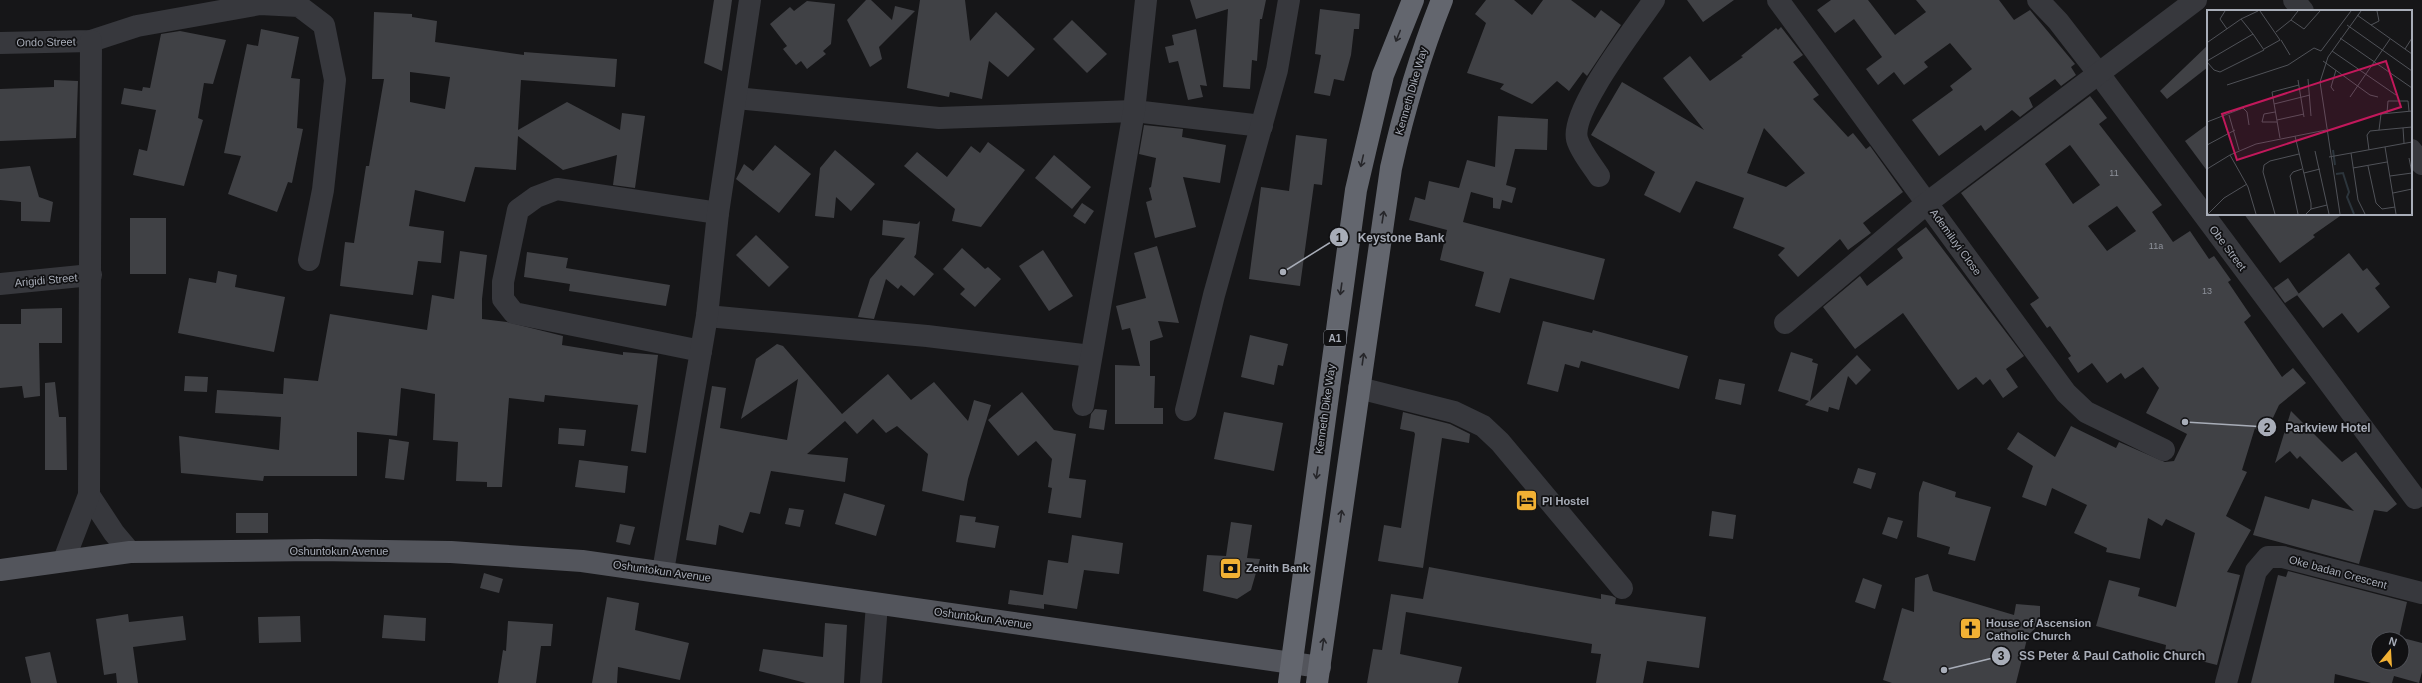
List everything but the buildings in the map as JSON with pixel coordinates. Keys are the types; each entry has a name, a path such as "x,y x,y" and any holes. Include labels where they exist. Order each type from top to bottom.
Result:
{"highway":[{"name":"Kenneth Dike Way","path":"1289,683 1356,190 1383,76 1413,0"},
{"name":"Kenneth Dike Way","path":"1319,675 1359,384 1391,168 1405,105 1423,46 1442,0"},
{"path":"1330,376 1359,384"}],"main road":[{"name":"Oshuntokun Avenue","path":"0,570 130,552 316,550 451,552 582,561 663,571 877,604 1292,662 1319,675"}],"street":[{"path":"663,571 707,316 718,213 750,0"},
{"path":"1083,405 1134,111 1146,0"},
{"path":"1186,410 1214,295 1277,70 1290,0"},
{"path":"1599,176 1577,140 1576,126 1580,114 1654,0"},
{"name":"Ademiluyi Close","path":"1778,0 2066,393 2086,412 2164,450"},
{"name":"Obe Street","path":"2038,0 2058,21 2099,74 2415,498"},
{"path":"1785,323 1928,203 2196,0"},
{"path":"2294,0 2302,10"},
{"name":"Ondo Street","path":"0,43 91,41 137,26 260,4 298,6 324,25 335,80 323,190 309,260"},
{"path":"64,560 89,495 91,41"},
{"path":"736,98 939,118 1134,111 1262,126"},
{"path":"2412,151 2422,164"},
{"path":"701,351 514,313 503,299 503,282 518,210 536,197 557,189 718,213"},
{"name":"Arigidi Street","path":"0,284 91,276"},
{"path":"707,316 927,336 1091,356"},
{"path":"1359,384 1454,412 1483,426 1500,442 1622,588"},
{"path":"89,495 114,533 130,552"},
{"name":"Oke badan Crescent","path":"2226,683 2256,571 2268,557 2283,557 2422,593"},
{"path":"871,683 877,604"}],"place":[{"name":"Keystone Bank","path":"1283,272"},
{"name":"Parkview Hotel","path":"2185,422"},
{"name":"PI Hostel","path":"1527,501"},
{"name":"Zenith Bank","path":"1231,568"},
{"name":"House of Ascension Catholic Church","path":"1970,629"},
{"name":"SS Peter & Paul Catholic Church","path":"1944,670"}]}
